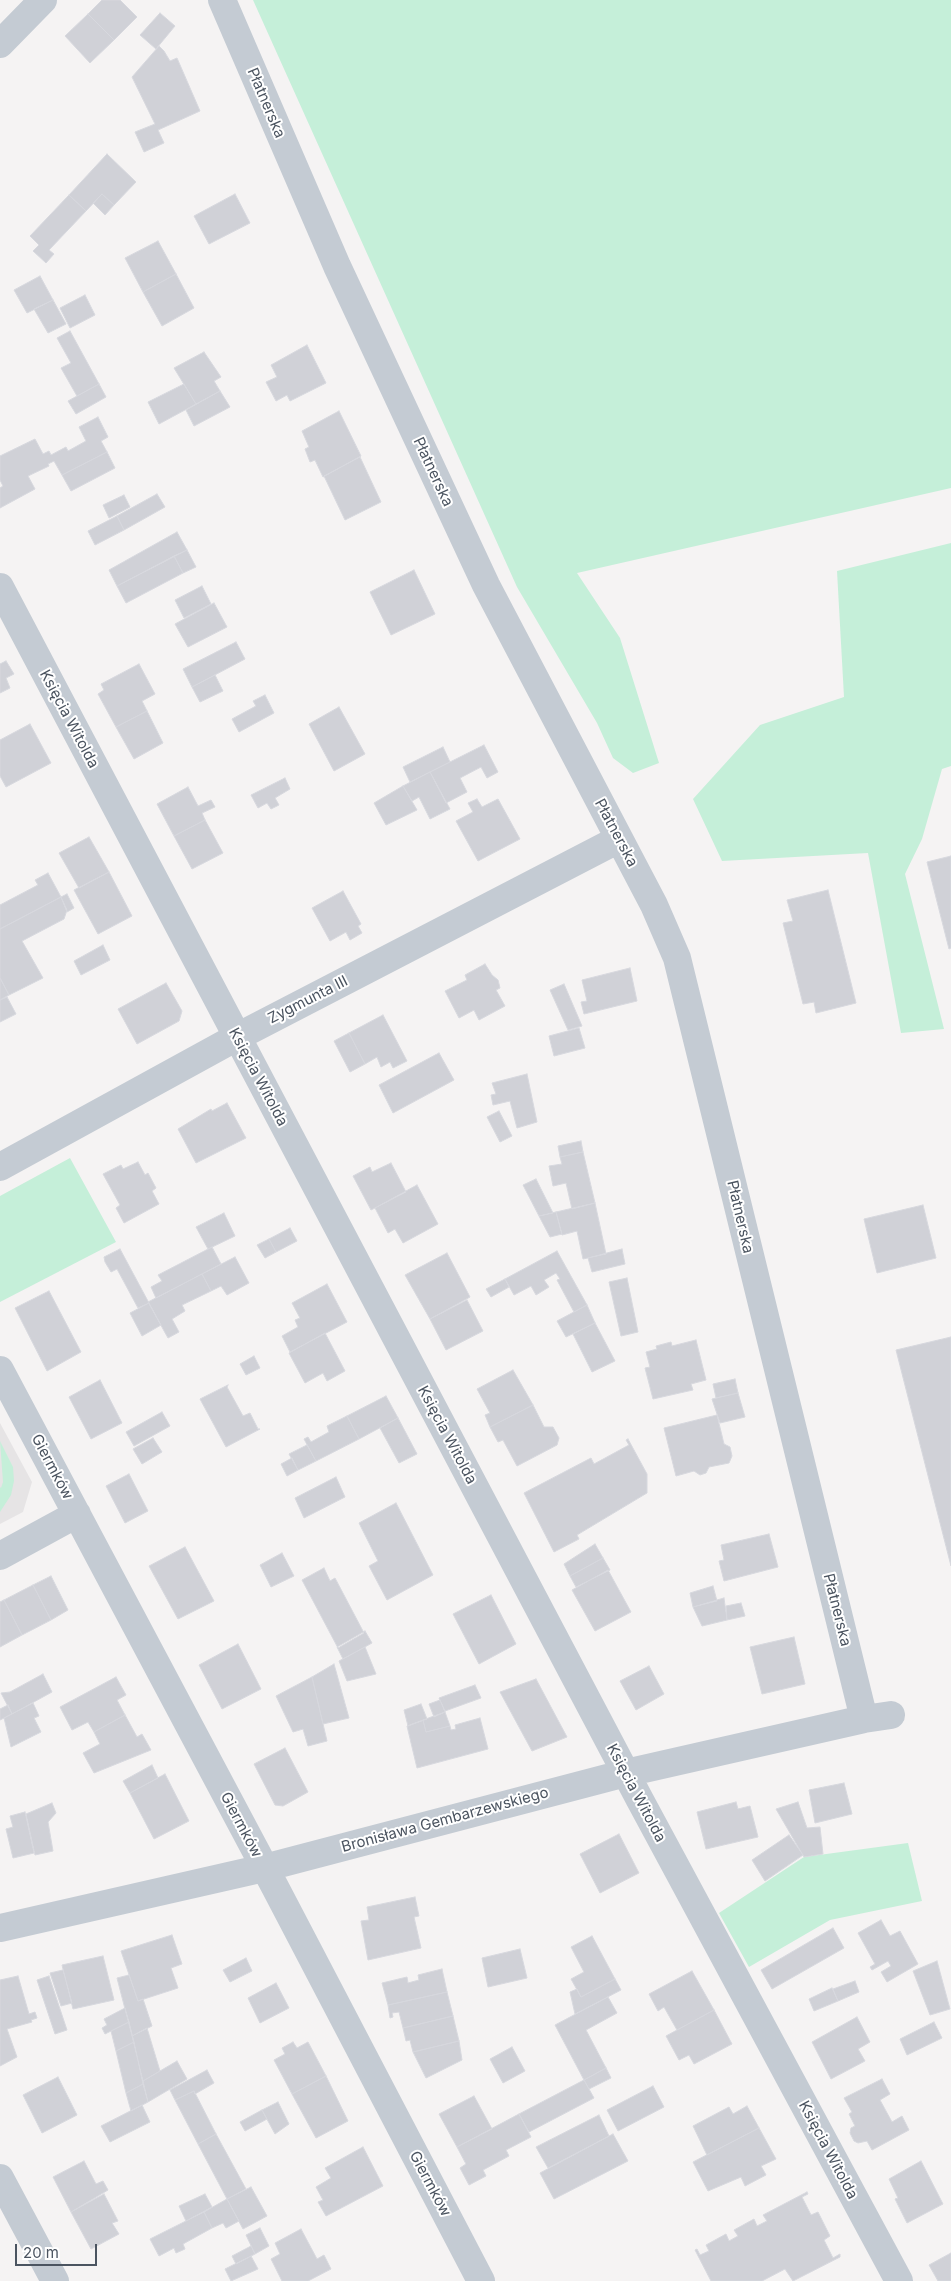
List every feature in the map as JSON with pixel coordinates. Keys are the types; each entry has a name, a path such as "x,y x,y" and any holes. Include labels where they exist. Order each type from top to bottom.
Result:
{"street":[{"path":"0,44 43,0"},
{"name":"Płatnerska","path":"222,0 337,266 486,585 654,905 677,958 864,1719"},
{"name":"Księcia Witolda","path":"0,587 626,1773 898,2281"},
{"name":"Zygmunta III","path":"0,1167 237,1037 619,839"},
{"name":"Giermków","path":"0,1370 481,2281"},
{"path":"0,1556 77,1514"},
{"name":"Bronisława Gembarzewskiego","path":"0,1928 264,1868 626,1773 864,1719 891,1715"},
{"path":"0,2178 54,2281"}],"shaded area":[{"path":"0,1423 32,1482 23,1512 0,1524"}],"green space":[{"path":"253,0 951,0 951,488 577,573 620,638 659,763 633,773 613,758 597,723 517,587"},
{"path":"951,543 951,766 942,769 922,839 905,874 944,1029 901,1033 868,853 722,861 693,799 760,725 844,697 837,571"},
{"path":"70,1158 116,1242 0,1302 0,1196"},
{"path":"0,1441 13,1467 14,1481 11,1495 0,1512 0,1487 3,1482"},
{"path":"908,1843 922,1901 830,1920 749,1967 719,1913 804,1857"}],"building":[{"path":"102,0 120,0 137,17 114,40 88,14"},
{"path":"160,13 175,26 156,49 140,35"},
{"path":"88,14 114,40 90,63 65,36"},
{"path":"159,46 170,61 177,58 200,111 158,130 164,143 144,152 135,132 155,124 132,77"},
{"path":"107,154 136,182 114,205 102,194 86,211 69,195"},
{"path":"102,194 114,205 105,215 93,203"},
{"path":"235,194 250,223 209,244 194,216"},
{"path":"69,195 86,211 49,250 54,254 46,263 33,251 39,245 30,236"},
{"path":"158,241 176,274 143,292 125,258"},
{"path":"176,274 194,308 162,326 143,292"},
{"path":"40,276 53,300 27,313 14,290"},
{"path":"85,295 95,315 70,328 60,308"},
{"path":"53,300 66,324 48,333 34,309"},
{"path":"70,331 99,384 77,396 61,368 71,363 57,338"},
{"path":"307,345 326,383 290,401 287,395 276,401 266,382 277,377 271,365"},
{"path":"204,352 221,377 214,381 220,391 196,404 174,368"},
{"path":"99,384 106,397 76,414 68,401"},
{"path":"184,384 196,404 159,424 148,402"},
{"path":"220,391 230,407 194,426 186,410"},
{"path":"339,411 361,456 323,477 315,460 310,462 305,449 309,447 302,431"},
{"path":"98,417 108,437 101,441 107,452 62,475 54,461 48,464 49,466 28,476 35,489 0,508 0,488 3,486 0,480 0,456 35,439 43,454 49,451 51,455 66,447 68,451 86,441 79,427"},
{"path":"107,452 115,468 71,491 62,475"},
{"path":"360,457 381,502 345,520 324,476"},
{"path":"157,494 165,507 124,530 117,516"},
{"path":"124,495 130,507 109,518 103,505"},
{"path":"117,516 124,530 95,545 88,531"},
{"path":"177,532 187,550 117,586 109,570"},
{"path":"187,550 196,567 183,573 174,556"},
{"path":"174,556 183,573 126,603 117,586"},
{"path":"414,570 435,614 391,635 370,592"},
{"path":"202,586 211,604 184,618 175,600"},
{"path":"214,603 227,627 188,647 175,624"},
{"path":"236,642 245,659 192,687 183,669"},
{"path":"6,661 14,674 6,678 10,688 0,693 0,664"},
{"path":"139,664 155,694 142,701 147,711 116,727 98,694 104,690 101,684"},
{"path":"215,675 223,691 200,702 192,687"},
{"path":"265,695 274,713 239,732 232,719 256,706 253,701"},
{"path":"339,707 365,754 334,771 309,724"},
{"path":"147,711 163,743 134,759 116,727"},
{"path":"30,724 51,763 6,787 0,776 0,740"},
{"path":"484,745 498,772 487,778 481,767 460,778 467,792 446,803 430,772"},
{"path":"443,747 450,762 410,782 403,767"},
{"path":"430,772 450,809 430,819 419,797 412,801 403,786"},
{"path":"285,778 290,789 275,798 279,805 271,809 267,803 258,808 251,795"},
{"path":"403,786 417,810 386,825 374,803"},
{"path":"188,787 198,806 211,800 215,807 202,813 205,820 174,836 157,804"},
{"path":"477,799 482,807 498,799 520,839 478,861 456,821 473,812 468,803"},
{"path":"205,820 223,853 192,869 174,836"},
{"path":"89,837 109,872 79,888 59,853"},
{"path":"951,856 951,948 949,949 927,862"},
{"path":"109,872 132,916 98,934 74,890"},
{"path":"48,873 61,897 0,929 0,905 38,885 35,880"},
{"path":"828,890 856,1003 816,1013 814,1002 803,1004 783,923 793,921 787,900"},
{"path":"343,891 361,924 358,926 362,933 350,940 346,932 330,941 312,908"},
{"path":"67,894 74,908 67,912 61,897"},
{"path":"61,897 67,910 64,919 22,941 43,978 9,995 0,978 0,929"},
{"path":"103,945 110,960 81,975 74,961"},
{"path":"485,964 492,975 498,980 500,988 496,990 505,1006 479,1020 474,1010 459,1018 445,991 467,980 465,975"},
{"path":"630,968 637,1001 584,1014 581,1002 587,1001 582,980"},
{"path":"0,978 9,995 0,1000"},
{"path":"166,983 182,1011 179,1021 137,1044 118,1009"},
{"path":"564,984 582,1026 568,1030 550,990"},
{"path":"7,997 16,1014 0,1022 0,1000"},
{"path":"383,1015 407,1061 393,1068 390,1062 381,1067 377,1057 365,1064 349,1033"},
{"path":"579,1028 585,1048 554,1056 549,1036"},
{"path":"349,1033 365,1064 350,1072 334,1041"},
{"path":"439,1053 454,1080 393,1113 379,1085"},
{"path":"527,1074 537,1122 517,1128 510,1101 493,1105 491,1095 496,1094 492,1083"},
{"path":"227,1103 246,1138 196,1163 178,1129 211,1109 212,1111"},
{"path":"499,1111 512,1136 500,1142 487,1117"},
{"path":"581,1141 583,1152 560,1157 558,1146"},
{"path":"583,1152 595,1203 572,1209 566,1183 553,1186 549,1166 562,1164 560,1157"},
{"path":"138,1162 145,1175 148,1173 156,1188 152,1191 159,1204 124,1223 116,1208 120,1205 103,1174 121,1165 123,1169"},
{"path":"391,1163 406,1192 371,1210 353,1176 370,1167 372,1172"},
{"path":"536,1179 553,1213 539,1216 523,1185"},
{"path":"417,1185 438,1224 403,1243 395,1229 388,1233 375,1208"},
{"path":"595,1203 606,1254 583,1259 577,1231 562,1235 556,1212"},
{"path":"923,1205 936,1258 877,1273 864,1219"},
{"path":"556,1212 562,1234 550,1237 539,1216"},
{"path":"224,1213 235,1236 208,1249 196,1227"},
{"path":"290,1228 297,1241 276,1252 269,1239"},
{"path":"269,1239 276,1252 265,1258 257,1245"},
{"path":"212,1247 221,1264 156,1298 151,1287 162,1281 158,1275"},
{"path":"120,1249 149,1303 138,1308 117,1269 111,1272 105,1262 104,1257"},
{"path":"622,1249 625,1264 592,1272 588,1258"},
{"path":"557,1251 587,1305 574,1312 557,1280 560,1279 556,1273 544,1280 549,1287 536,1295 531,1286 514,1295 505,1279"},
{"path":"447,1253 470,1297 430,1319 405,1275"},
{"path":"235,1257 249,1283 227,1295 221,1286 211,1291 202,1274"},
{"path":"202,1274 211,1291 182,1305 185,1311 172,1319 179,1332 168,1338 148,1302"},
{"path":"627,1278 638,1332 621,1336 609,1282"},
{"path":"505,1279 509,1287 491,1297 486,1289"},
{"path":"327,1284 347,1322 290,1352 282,1336 298,1327 295,1320 300,1318 292,1303"},
{"path":"49,1291 81,1352 47,1371 15,1308"},
{"path":"467,1300 483,1331 446,1350 430,1319"},
{"path":"149,1303 161,1325 142,1336 130,1313"},
{"path":"587,1305 595,1323 566,1337 557,1321"},
{"path":"595,1323 615,1361 592,1372 573,1334"},
{"path":"325,1333 345,1371 327,1381 323,1373 305,1383 289,1353"},
{"path":"951,1337 951,1566 896,1350"},
{"path":"696,1340 706,1380 691,1384 693,1390 653,1399 645,1368 650,1367 646,1352 657,1349 656,1346 671,1342 672,1346"},
{"path":"254,1356 260,1368 246,1375 240,1364"},
{"path":"513,1370 533,1405 490,1427 485,1415 490,1413 477,1389"},
{"path":"735,1379 738,1393 716,1398 713,1384"},
{"path":"100,1380 122,1423 91,1439 69,1397"},
{"path":"228,1385 227,1387 243,1416 250,1413 258,1429 260,1429 226,1447 200,1399"},
{"path":"738,1393 745,1417 720,1423 712,1399"},
{"path":"386,1396 398,1418 359,1439 347,1416"},
{"path":"533,1405 544,1427 553,1427 559,1438 557,1445 517,1466 503,1440 498,1442 490,1427"},
{"path":"162,1412 170,1426 134,1446 126,1432"},
{"path":"717,1415 724,1444 730,1447 732,1456 729,1463 709,1467 706,1473 700,1475 694,1471 676,1476 664,1428"},
{"path":"347,1416 359,1439 316,1461 304,1439 308,1437 311,1442 329,1432 327,1426"},
{"path":"398,1418 417,1454 399,1463 380,1428"},
{"path":"153,1438 162,1452 142,1464 133,1449"},
{"path":"628,1439 647,1474 647,1493 577,1535 579,1539 554,1552 524,1493 591,1458 594,1464 629,1445 626,1440"},
{"path":"307,1445 316,1461 298,1470 289,1454"},
{"path":"292,1458 298,1470 287,1476 281,1464"},
{"path":"129,1474 148,1511 125,1523 106,1486"},
{"path":"336,1477 345,1497 304,1518 295,1498"},
{"path":"396,1503 433,1575 387,1600 369,1566 378,1561 359,1523"},
{"path":"769,1534 778,1567 724,1581 719,1561 724,1560 721,1545"},
{"path":"595,1544 603,1558 570,1576 564,1564"},
{"path":"185,1547 214,1601 178,1619 149,1566"},
{"path":"282,1553 294,1576 271,1587 260,1565"},
{"path":"603,1558 610,1570 576,1587 570,1576"},
{"path":"324,1568 330,1581 335,1578 364,1633 338,1648 302,1580"},
{"path":"608,1570 631,1612 595,1631 572,1590"},
{"path":"51,1576 68,1610 51,1620 33,1585"},
{"path":"33,1585 51,1620 22,1635 4,1600"},
{"path":"713,1586 717,1601 693,1607 690,1593"},
{"path":"491,1595 516,1644 479,1664 453,1614"},
{"path":"724,1598 727,1620 702,1626 693,1607"},
{"path":"4,1600 22,1635 0,1647 0,1602"},
{"path":"741,1603 745,1616 727,1620 726,1606"},
{"path":"365,1631 372,1643 343,1659 337,1647"},
{"path":"794,1637 805,1684 762,1694 750,1647"},
{"path":"238,1644 261,1689 222,1709 199,1665"},
{"path":"365,1647 376,1674 347,1681 339,1661"},
{"path":"334,1664 349,1718 323,1724 312,1677"},
{"path":"649,1666 664,1694 636,1710 620,1681"},
{"path":"43,1674 52,1692 12,1714 1,1693 10,1692"},
{"path":"116,1677 126,1695 117,1700 125,1715 94,1732 88,1722 72,1730 60,1707"},
{"path":"312,1677 327,1741 308,1746 303,1729 293,1732 276,1696"},
{"path":"536,1679 567,1737 532,1751 500,1692"},
{"path":"475,1685 481,1698 445,1711 439,1698"},
{"path":"440,1700 445,1712 434,1717 429,1704"},
{"path":"33,1703 39,1716 34,1718 41,1732 11,1747 4,1718"},
{"path":"421,1704 427,1719 408,1726 404,1710"},
{"path":"8,1705 12,1714 0,1720 0,1709"},
{"path":"445,1712 450,1726 426,1732 423,1720"},
{"path":"125,1715 137,1737 142,1734 151,1750 94,1773 83,1753 100,1744 94,1732"},
{"path":"480,1718 488,1749 417,1768 407,1726 423,1720 426,1732 450,1726 451,1730 456,1729 455,1725"},
{"path":"285,1748 308,1792 283,1806 275,1805 254,1764"},
{"path":"152,1765 158,1778 130,1793 123,1781"},
{"path":"165,1774 189,1821 154,1839 130,1793"},
{"path":"844,1783 852,1814 815,1823 809,1790"},
{"path":"736,1802 738,1809 750,1806 758,1837 706,1849 697,1812"},
{"path":"798,1802 807,1828 820,1827 823,1854 804,1857 776,1809"},
{"path":"52,1803 56,1813 48,1822 53,1851 35,1855 26,1814"},
{"path":"25,1812 34,1853 13,1858 6,1829 13,1827 10,1816"},
{"path":"619,1834 639,1873 600,1893 580,1854"},
{"path":"789,1835 803,1855 765,1881 752,1860"},
{"path":"415,1897 419,1916 414,1917 421,1948 368,1960 361,1921 369,1920 367,1907"},
{"path":"881,1920 890,1936 900,1931 918,1964 887,1982 881,1972 891,1966 888,1961 872,1970 870,1967 875,1964 858,1933"},
{"path":"833,1928 844,1948 772,1989 761,1970"},
{"path":"172,1935 182,1964 171,1968 178,1988 138,2001 121,1951"},
{"path":"592,1936 615,1979 581,1997 571,1979 584,1972 571,1947"},
{"path":"520,1949 527,1978 488,1987 482,1958"},
{"path":"103,1956 114,2000 73,2009 62,1965"},
{"path":"246,1958 252,1971 230,1982 223,1970"},
{"path":"937,1961 950,2009 930,2015 913,1971"},
{"path":"442,1969 447,1992 388,2005 382,1983 407,1977 408,1983 419,1980 418,1975"},
{"path":"63,1970 72,2003 61,2006 50,1973"},
{"path":"692,1971 714,2010 677,2030 664,2007 658,2011 649,1994"},
{"path":"129,1975 138,2001 143,1999 152,2026 132,2036 117,1978"},
{"path":"18,1976 29,2014 35,2012 37,2018 31,2020 32,2022 7,2029 17,2057 0,2066 0,1980"},
{"path":"49,1976 67,2030 55,2034 37,1980"},
{"path":"615,1979 621,1990 575,2014 570,1992 577,1989 581,1997"},
{"path":"855,1981 859,1992 838,2001 833,1989"},
{"path":"276,1983 289,2008 260,2023 248,1998"},
{"path":"832,1988 838,2001 814,2011 809,1999"},
{"path":"447,1992 453,2016 403,2028 399,2012 392,2013 393,2017 390,2018 388,2005"},
{"path":"608,1997 617,2013 586,2030 606,2068 584,2080 555,2025"},
{"path":"125,2008 129,2022 105,2034 102,2028 107,2025 104,2019"},
{"path":"714,2010 732,2044 694,2064 689,2055 679,2060 666,2036"},
{"path":"453,2016 459,2041 413,2052 410,2040 406,2041 403,2028"},
{"path":"857,2017 870,2042 858,2049 865,2061 831,2079 812,2042"},
{"path":"129,2022 134,2042 116,2051 111,2031"},
{"path":"934,2022 942,2038 907,2055 900,2039"},
{"path":"147,2028 160,2071 143,2081 132,2036"},
{"path":"459,2041 462,2060 426,2078 413,2052"},
{"path":"134,2042 143,2084 126,2093 116,2051"},
{"path":"293,2042 297,2048 308,2042 326,2076 292,2094 274,2060 285,2054 282,2048"},
{"path":"512,2047 525,2071 503,2083 490,2059"},
{"path":"177,2061 187,2079 148,2102 143,2081"},
{"path":"606,2068 611,2078 589,2089 584,2080"},
{"path":"207,2070 214,2083 195,2094 194,2091 175,2100 170,2090"},
{"path":"326,2076 348,2121 316,2138 292,2094"},
{"path":"58,2077 77,2115 42,2133 23,2095"},
{"path":"882,2079 890,2094 880,2100 892,2122 902,2116 909,2130 872,2150 867,2141 858,2143 854,2141 850,2133 851,2128 855,2126 849,2114 852,2112 844,2098"},
{"path":"584,2080 594,2098 529,2132 519,2114"},
{"path":"143,2084 148,2102 131,2111 126,2093"},
{"path":"653,2086 664,2107 618,2131 607,2110"},
{"path":"194,2091 216,2134 198,2144 175,2100"},
{"path":"474,2096 492,2129 457,2147 439,2114"},
{"path":"278,2102 289,2124 275,2134 262,2110"},
{"path":"142,2105 150,2122 110,2142 101,2126"},
{"path":"747,2106 759,2128 707,2155 693,2126 729,2107 733,2114"},
{"path":"262,2110 267,2119 245,2131 240,2122"},
{"path":"519,2114 531,2137 506,2150 509,2156 483,2170 486,2176 469,2185 460,2168 466,2164 457,2147"},
{"path":"599,2115 609,2136 548,2168 536,2147"},
{"path":"759,2128 776,2159 761,2166 766,2175 745,2186 741,2177 708,2191 693,2162"},
{"path":"216,2134 246,2189 227,2199 198,2144"},
{"path":"613,2134 628,2161 554,2199 540,2173"},
{"path":"363,2147 383,2186 326,2216 318,2202 323,2200 316,2187 331,2178 325,2168"},
{"path":"84,2161 96,2184 103,2181 108,2190 71,2212 53,2177"},
{"path":"921,2161 943,2204 907,2223 895,2199 898,2198 889,2179"},
{"path":"251,2187 267,2216 243,2229 227,2199"},
{"path":"807,2192 808,2194 802,2197 811,2215 818,2212 830,2236 824,2240 833,2258 840,2254 840,2257 793,2281 785,2269 762,2281 711,2281 695,2250 697,2249 700,2255 709,2251 706,2245 726,2234 729,2241 738,2236 734,2230 754,2219 757,2226 767,2221 763,2215"},
{"path":"104,2194 118,2221 112,2223 119,2234 91,2249 71,2212"},
{"path":"205,2194 212,2207 186,2221 179,2206"},
{"path":"227,2199 239,2221 226,2228 223,2223 212,2228 204,2212"},
{"path":"204,2212 212,2228 183,2244 185,2249 176,2253 174,2248 159,2256 150,2239"},
{"path":"260,2228 269,2246 255,2254 246,2235"},
{"path":"301,2229 317,2259 324,2255 331,2269 308,2281 282,2281 271,2259 280,2254 275,2243"},
{"path":"251,2246 255,2254 236,2264 232,2256"},
{"path":"951,2253 951,2281 938,2281 929,2265"},
{"path":"251,2256 258,2269 231,2281 225,2269"}]}
